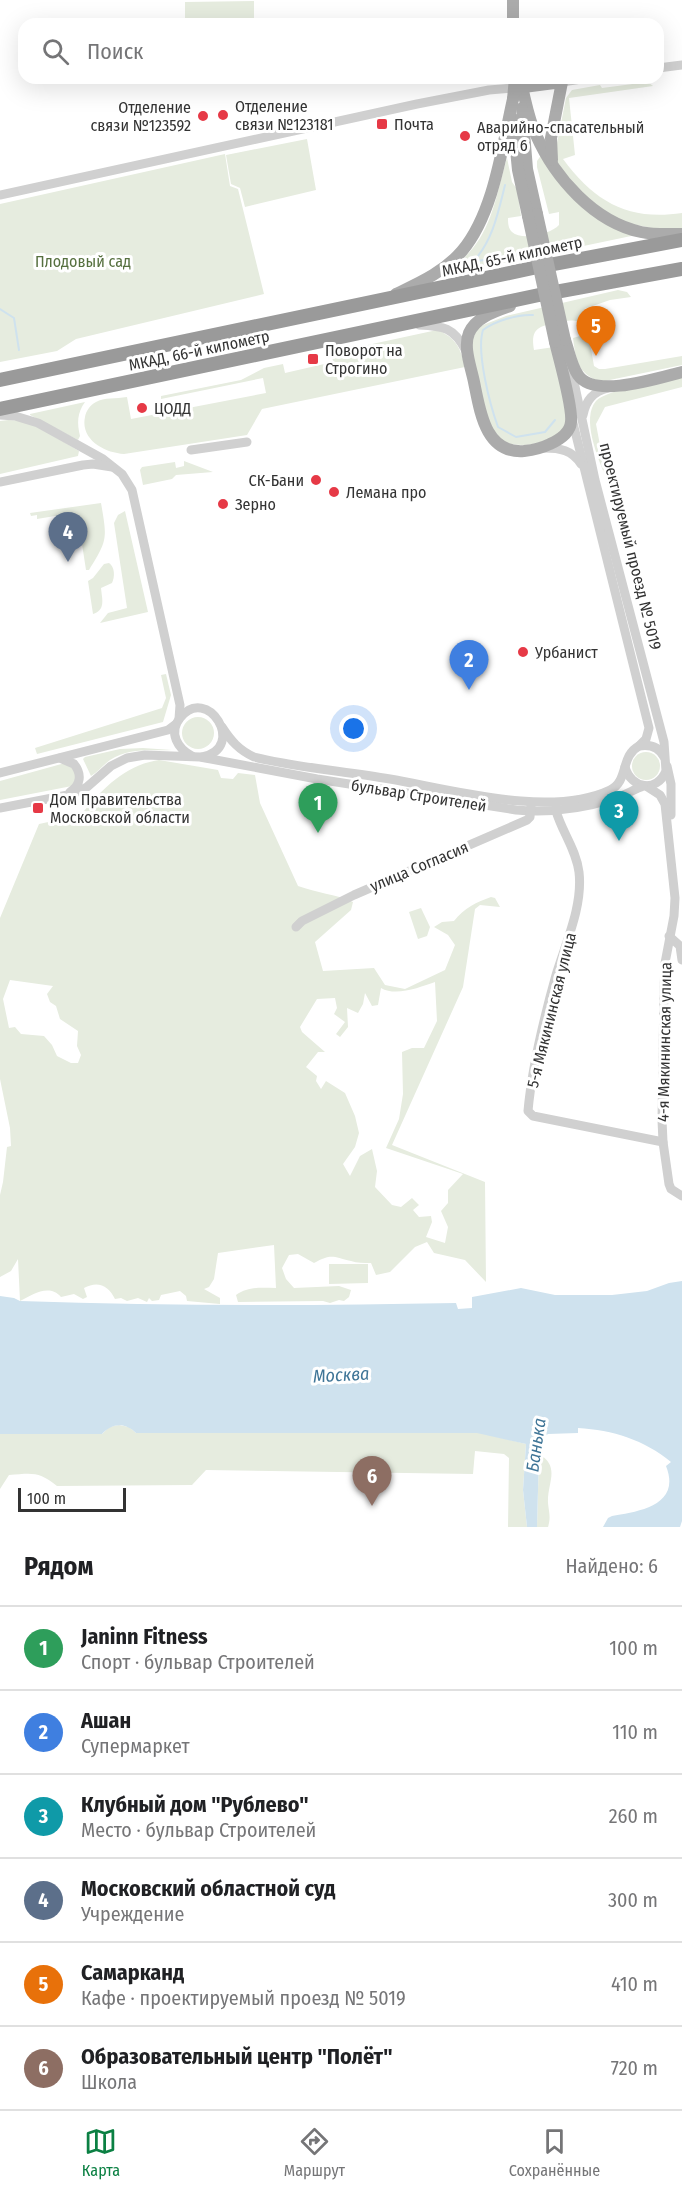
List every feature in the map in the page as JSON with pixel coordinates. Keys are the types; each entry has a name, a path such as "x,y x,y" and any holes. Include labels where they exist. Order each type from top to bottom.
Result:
{"highway":[{"name":"МКАД, 65-й километр","path":"350,306 682,240"},
{"path":"405,324 539,295 682,269"},
{"name":"МКАД, 66-й километр","path":"0,380 350,306"},
{"name":"МКАД, 66-й километр","path":"0,409 405,324"}],"main road":[{"path":"513,0 513,18"},
{"path":"521,0 521,18"},
{"path":"517,86 540,84"},
{"path":"555,167 550,146 562,84"},
{"path":"384,299 438,272 461,252 472,238 486,207 508,135 517,86"},
{"path":"517,86 533,215 560,341 573,367 584,382 592,386 616,386 682,372"},
{"path":"517,86 536,135 555,167 586,204 611,221 641,232 682,234"},
{"path":"508,135 520,133 524,145"},
{"path":"508,135 533,215"},
{"path":"539,295 501,309 476,323 470,332 469,362 483,421 490,437 504,448 511,451 542,448 562,438 568,431 571,423 570,410"},
{"name":"проектируемый проезд № 5019","path":"560,341 570,410"}],"street":[{"path":"664,67 682,65"},
{"path":"0,195 417,104 517,86"},
{"path":"405,324 447,328 461,341 469,362"},
{"name":"проектируемый проезд № 5019","path":"560,341 661,729 666,762"},
{"path":"584,427 583,415 588,400 603,389 616,386"},
{"name":"проектируемый проезд № 5019","path":"570,410 649,728 646,739 639,746"},
{"path":"0,416 15,416 39,423 103,459 127,479 132,490 180,705 176,740 179,747 196,757 213,753 218,748 223,734 222,727"},
{"path":"191,450 247,441"},
{"path":"542,448 570,452 584,469"},
{"path":"0,482 93,464 117,469"},
{"name":"бульвар Строителей","path":"0,772 168,730 188,711 202,709 215,715 230,741 254,757 556,811 612,799 660,780 666,762"},
{"path":"639,746 652,746 662,753 666,762"},
{"name":"бульвар Строителей","path":"0,808 73,794 87,787 111,766 127,758 145,755 196,757 322,780 531,806 561,802 603,792 616,786 622,778 630,752 639,746"},
{"path":"51,758 71,761 80,774 75,789 59,797"},
{"name":"4-я Мякининская улица","path":"666,762 671,784 671,853"},
{"path":"625,767 631,780 644,786"},
{"name":"4-я Мякининская улица","path":"644,786 660,795 665,804 675,898 664,991 663,1142 669,1184 679,1194"},
{"name":"улица Согласия","path":"296,927 302,921 354,895 527,820 531,806"},
{"name":"5-я Мякининская улица","path":"556,811 578,866 577,906 546,1014 528,1111 533,1116 663,1142"},
{"path":"669,936 680,946 682,960"}],"green space":[{"path":"254,1 254,18 185,18 185,2"},
{"path":"633,84 653,86 569,98 575,155 563,159 575,174 600,197 629,211 663,215 682,213 682,229 657,229 617,221 588,201 558,165 555,155 566,98 572,90 600,85 602,88"},
{"path":"307,139 316,190 245,207 240,188 231,184 226,155"},
{"name":"Плодовый сад","path":"225,154 230,186 238,189 264,294 76,339 57,351 0,362 0,204"},
{"path":"542,154 552,170 636,235 445,275 470,252 480,238 494,205 507,158 512,182 517,189 521,216 508,218 512,232 522,236 536,235 550,231 559,225 559,212 549,214 537,167 537,161"},
{"path":"618,290 627,292 631,297 610,300 584,309 594,366 605,369 682,356 682,365 600,382 586,374 579,365 573,338 587,334 579,322 567,321 541,327 533,337 534,350 554,347 567,410 565,429 551,438 528,445 503,442 488,423 472,352 472,341 478,327 506,316"},
{"path":"437,330 453,340 465,367 262,409 247,435 124,454 109,451 96,444 90,439 84,425 87,410 94,403 103,399 127,397 131,419 266,393 263,378 161,399 161,396 241,380 264,368 283,364 285,373 333,362 332,355 349,349"},
{"path":"682,377 682,387 605,407 596,424 606,477 595,450 590,428 592,408 596,401 623,389"},
{"path":"85,402 79,414 80,436 78,440 30,415 30,414"},
{"path":"0,421 28,421 79,451 78,456 0,474"},
{"path":"184,461 213,472 176,475 172,479 143,485 140,470 142,467 175,462 176,468 184,466"},
{"path":"101,503 105,532 103,545 89,570 86,570 78,518 73,513 37,519 37,515 31,516 30,513"},
{"path":"125,511 148,612 100,623 108,613 127,608 114,523 118,515"},
{"path":"109,563 113,570 113,581 101,588 102,607 93,614 88,581 104,564"},
{"path":"166,674 171,695 163,722 37,754 35,748 162,708 166,698 161,675"},
{"path":"198,717 209,722 214,733 209,744 198,749 187,744 182,733 187,722"},
{"path":"120,749 172,750 140,750 125,753 110,760 91,776 83,759"},
{"path":"646,752 656,756 660,766 656,776 646,780 636,776 632,766 636,756"},
{"path":"159,760 218,770 221,778 233,779 238,773 255,775 260,803 298,886 353,902 351,910 315,942 323,971 374,968 385,985 405,989 445,970 455,945 448,935 434,927 442,922 454,921 462,912 476,903 491,897 495,898 500,907 480,905 475,909 463,987 392,1145 485,1182 486,1282 465,1260 434,1253 427,1242 415,1247 390,1272 376,1275 371,1263 332,1257 314,1263 298,1254 289,1255 282,1268 286,1279 294,1288 339,1286 351,1290 349,1297 344,1301 330,1303 323,1301 238,1302 236,1295 246,1290 276,1288 274,1245 218,1253 214,1279 209,1287 204,1289 220,1298 220,1304 187,1301 186,1296 180,1291 161,1295 159,1300 152,1301 149,1298 147,1302 138,1298 127,1301 121,1298 115,1299 110,1291 98,1285 84,1288 87,1297 83,1299 74,1294 61,1297 51,1291 40,1291 20,1301 18,1259 11,1271 0,1277 0,1195 7,1147 11,1146 10,1128 0,1079 0,918 39,824 81,815 106,787 135,767","holes":["10,980 53,986 47,994 50,1002 56,1006 60,1019 78,1031 77,1046 81,1055 78,1063 71,1063 57,1056 52,1045 44,1036 21,1034 15,1027 9,1028 3,999","435,982 437,1021 424,1048 412,1048 402,1052 403,1094 399,1119 386,1148 463,1174 448,1190 448,1203 441,1211 448,1227 445,1243 426,1237 432,1222 431,1216 419,1217 413,1210 419,1205 412,1198 401,1207 392,1205 375,1187 377,1171 372,1149 360,1156 350,1176 343,1164 355,1147 359,1133 355,1116 345,1093 326,1081 321,1089 316,1081 317,1076 306,1067 318,1052 325,1052 302,1032 300,1027 317,999 335,998 337,1008 334,1014 345,1022 336,1034 340,1037 348,1027 347,1008 358,1013 365,993 372,1006 378,1005 381,988 394,992"]},
{"path":"65,763 70,764 77,775 72,786 0,800 0,781"},
{"path":"421,908 430,927 427,936 418,939 409,912"},
{"path":"329,1264 368,1264 368,1283 329,1284"},
{"path":"119,1425 129,1427 136,1433 477,1432 526,1444 523,1490 527,1527 508,1527 509,1458 504,1454 475,1451 473,1474 206,1470 192,1485 57,1486 40,1475 24,1474 9,1475 0,1489 0,1434 102,1434 109,1427"},
{"path":"539,1454 550,1464 551,1470 548,1527 537,1527"}],"water":[{"path":"682,1281 682,1521 680,1527 603,1527 608,1518 612,1516 644,1509 663,1498 668,1490 669,1479 666,1466 671,1462 639,1442 591,1429 578,1428 578,1433 548,1434 542,1438 539,1454 537,1527 527,1527 523,1490 526,1444 477,1433 136,1433 132,1429 119,1425 102,1434 0,1434 0,1296 20,1301 129,1304 456,1303 458,1309 472,1308 472,1297 521,1288 555,1295 612,1295 647,1291"}],"waterway":[{"path":"505,185 490,235 473,262 521,253"},
{"path":"0,309 14,318 19,350"},
{"path":"533,315 507,319 483,330 481,351 485,378 498,427 516,437 545,432 555,420"}],"place":[{"name":"Отделение связи №123181","path":"223,115"},
{"name":"Отделение связи №123592","path":"203,116"},
{"name":"Почта","path":"382,124"},
{"name":"Аварийно-спасательный отряд 6","path":"465,136"},
{"name":"Самарканд","path":"596,356"},
{"name":"Поворот на Строгино","path":"313,359"},
{"name":"ЦОДД","path":"142,408"},
{"name":"СК-Бани","path":"316,480"},
{"name":"Лемана про","path":"334,492"},
{"name":"Зерно","path":"223,504"},
{"name":"Московский областной суд","path":"68,562"},
{"name":"Урбанист","path":"523,652"},
{"name":"Ашан","path":"469,690"},
{"name":"Дом Правительства Московской области","path":"38,808"},
{"name":"Janinn Fitness","path":"318,833"},
{"name":"Клубный дом \"Рублево\"","path":"619,841"},
{"name":"Образовательный центр \"Полёт\"","path":"372,1506"}],"water label":[{"name":"Москва","path":"341,1375"},
{"name":"Банька","path":"536,1445"}]}
